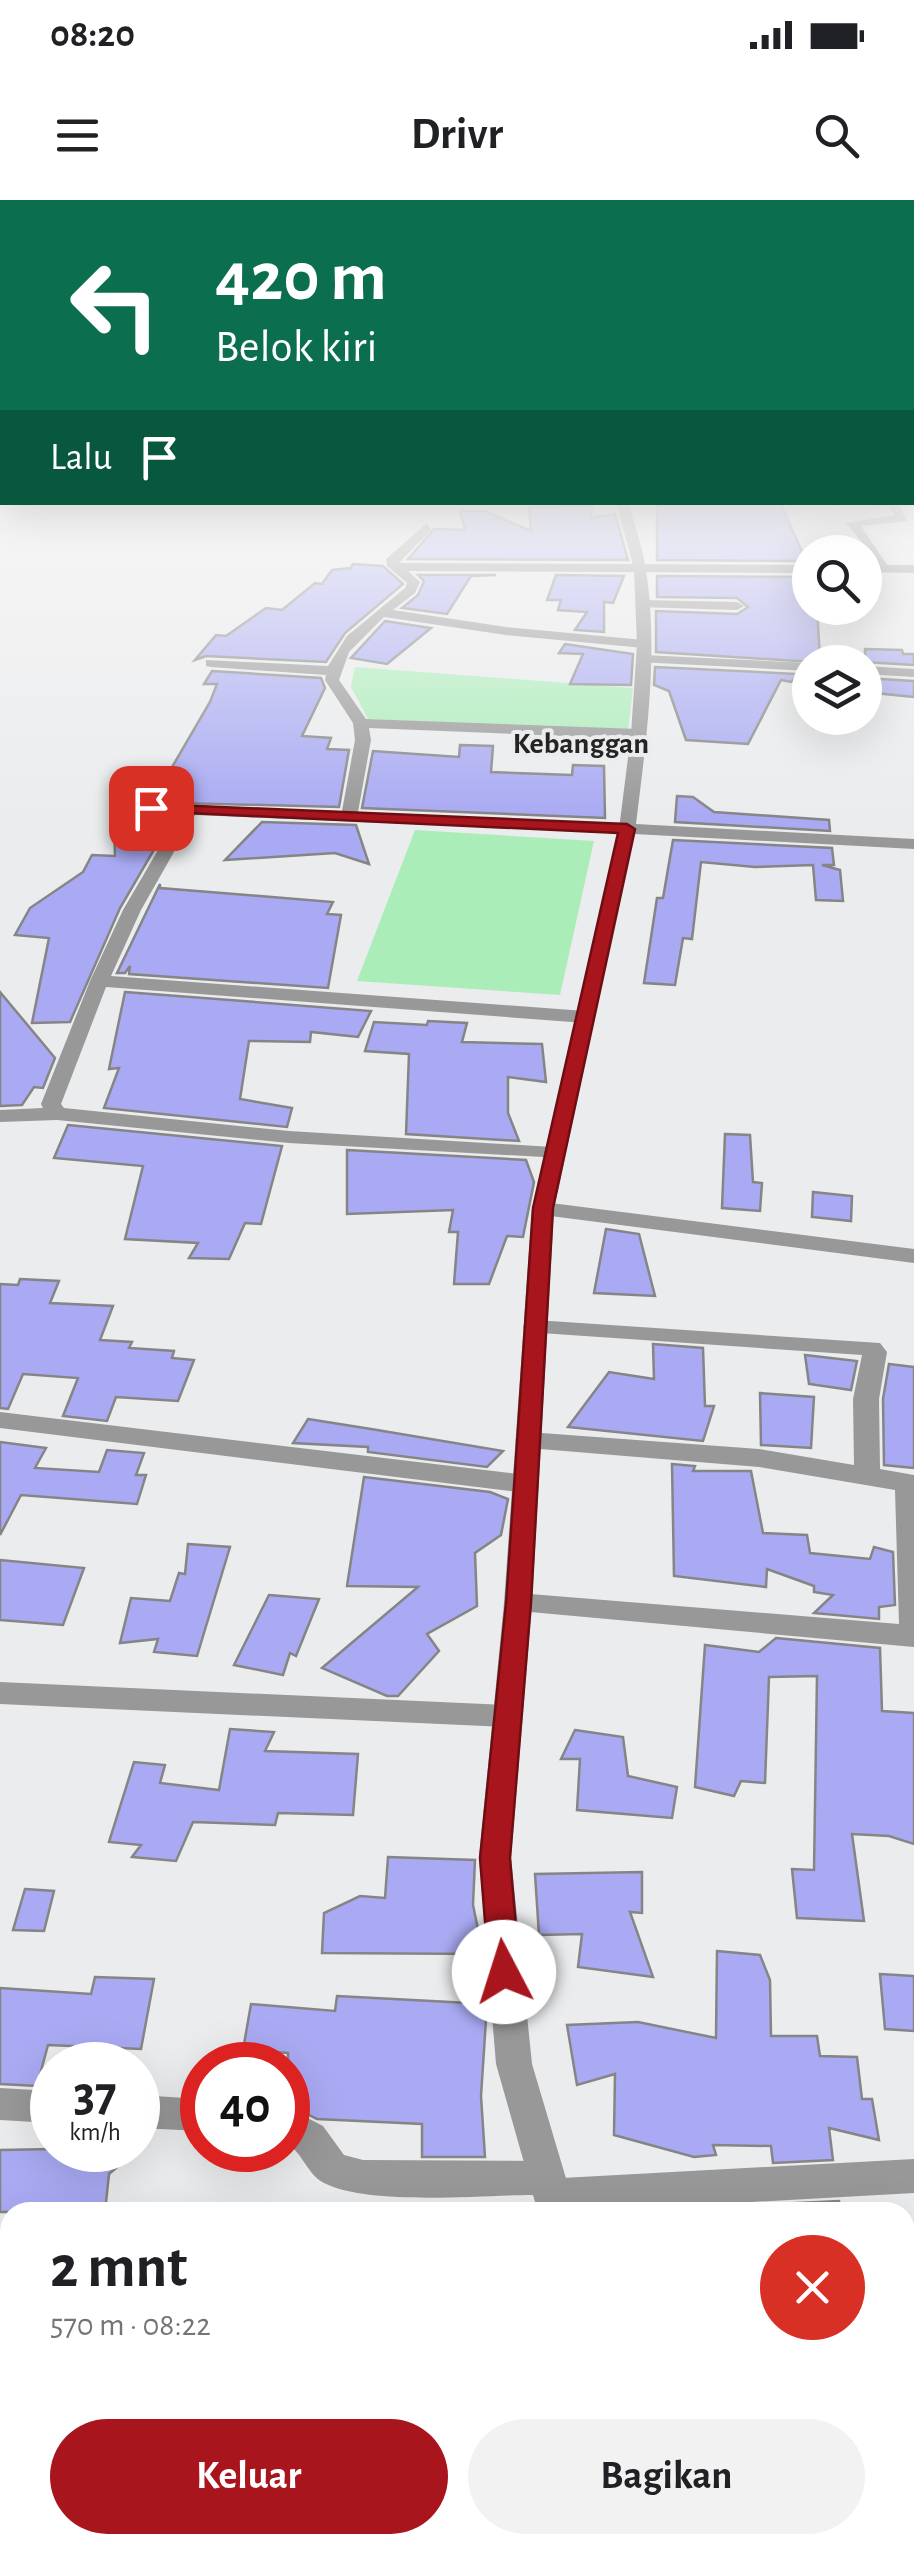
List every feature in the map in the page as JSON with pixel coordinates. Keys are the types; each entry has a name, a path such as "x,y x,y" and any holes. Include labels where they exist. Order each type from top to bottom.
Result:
{"street":[{"path":"350,817 363,740 361,723 332,680 333,672 350,638 400,597"},
{"path":"551,2195 514,2064 495,1858 518,1603 543,1208 552,1153 627,829 639,734 642,597"},
{"path":"642,604 737,606"},
{"path":"384,613 643,652 792,664"},
{"path":"211,663 333,672"},
{"path":"882,671 914,674"},
{"path":"361,723 639,734"},
{"path":"151,808 914,844"},
{"path":"57,1114 51,1104 99,981 146,883 190,810"},
{"path":"99,981 585,1017"},
{"path":"0,1116 57,1114 269,1135 552,1153"},
{"path":"543,1208 914,1256"},
{"path":"536,1327 870,1348 874,1352 866,1399 868,1474"},
{"path":"0,1420 526,1484"},
{"path":"518,1603 914,1636 911,1483 759,1458 528,1440"},
{"path":"0,1693 506,1716"},
{"path":"0,2104 30,2106"},
{"path":"310,2138 332,2170 362,2177 551,2195 914,2176"}],"green space":[{"path":"355,667 633,688 628,731 368,719 351,687"},
{"path":"415,830 594,841 560,995 357,981"}],"building":[{"path":"298,597 388,597 345,633 326,662 206,656 195,660 216,635 226,636 266,608 282,610"},
{"path":"416,597 458,597 447,614 402,608"},
{"path":"548,597 616,597 613,603 604,602 604,632 575,630 587,612 558,610 561,600 547,600"},
{"path":"657,597 792,597 792,625 818,625 819,645 792,645 792,661 656,652 656,611 737,614 748,607 737,598"},
{"path":"385,621 431,628 387,664 351,658"},
{"path":"565,644 633,654 631,685 570,684 583,654 559,653"},
{"path":"882,649 914,654 914,665 882,663"},
{"path":"655,667 792,674 791,682 781,680 748,744 686,740 669,691 654,685"},
{"path":"212,671 321,678 325,688 302,736 331,738 327,749 349,750 339,807 142,802 142,814 173,817 120,908 70,1022 32,1023 49,938 15,935 30,908 83,872 92,855 115,856 113,784 136,785 136,773 168,774 210,702 217,684 204,684"},
{"path":"882,679 914,681 914,697 882,694"},
{"path":"460,745 493,746 491,772 572,775 573,765 604,766 605,818 362,808 373,751 459,757"},
{"path":"677,796 693,797 714,812 829,820 830,831 675,822"},
{"path":"262,822 356,825 369,864 335,853 225,860"},
{"path":"673,840 832,848 834,865 822,865 840,870 843,901 816,900 813,865 755,867 701,862 692,939 683,938 675,985 644,983 657,898 663,898"},
{"path":"160,884 160,888 333,902 327,914 341,915 328,988 129,974 130,966 125,973 117,973"},
{"path":"0,992 55,1058 43,1088 34,1087 22,1105 0,1106"},
{"path":"125,992 371,1011 358,1037 311,1032 310,1042 249,1041 240,1099 292,1108 287,1127 104,1108 119,1068 109,1069"},
{"path":"428,1021 467,1023 462,1042 542,1044 546,1082 508,1077 508,1113 519,1141 406,1134 409,1054 365,1051 374,1022 427,1025"},
{"path":"68,1125 282,1146 261,1224 245,1223 229,1259 189,1258 198,1243 125,1239 143,1166 54,1158"},
{"path":"725,1134 750,1135 753,1182 762,1183 760,1211 722,1208"},
{"path":"347,1150 526,1160 534,1182 523,1237 507,1236 489,1284 454,1284 458,1232 449,1232 453,1210 347,1214"},
{"path":"813,1192 852,1196 851,1221 812,1217"},
{"path":"606,1229 639,1234 655,1296 594,1293"},
{"path":"20,1279 59,1281 50,1303 113,1306 100,1340 132,1342 129,1348 174,1351 172,1358 194,1360 178,1401 116,1397 107,1421 63,1416 78,1378 23,1374 8,1409 0,1408 0,1284 18,1285"},
{"path":"653,1344 703,1348 705,1406 714,1406 703,1441 568,1427 609,1372 654,1379"},
{"path":"805,1355 857,1361 851,1390 809,1384"},
{"path":"889,1364 914,1367 914,1468 884,1465 883,1399"},
{"path":"760,1393 814,1397 811,1448 761,1445"},
{"path":"308,1419 503,1451 487,1467 368,1452 368,1447 293,1443"},
{"path":"0,1442 46,1448 35,1468 99,1472 107,1450 144,1453 136,1475 146,1475 137,1504 21,1495 0,1535"},
{"path":"672,1464 695,1466 693,1471 751,1471 763,1533 807,1535 810,1553 870,1559 874,1547 893,1552 895,1605 879,1607 879,1619 814,1613 833,1595 814,1592 814,1586 767,1569 766,1587 674,1576"},
{"path":"364,1477 490,1492 508,1499 501,1535 475,1553 477,1606 427,1634 439,1651 398,1696 387,1696 322,1668 418,1587 347,1586"},
{"path":"188,1544 230,1547 197,1656 154,1652 158,1639 120,1643 131,1598 170,1601 179,1573 185,1574"},
{"path":"0,1560 84,1568 63,1625 0,1620"},
{"path":"269,1595 319,1599 296,1656 290,1653 283,1675 234,1665"},
{"path":"776,1638 880,1648 882,1711 914,1713 914,1844 889,1836 852,1834 864,1921 797,1918 792,1869 814,1870 817,1676 769,1677 765,1783 741,1781 734,1796 695,1787 705,1645 759,1652"},
{"path":"230,1729 274,1732 265,1751 358,1754 353,1815 278,1813 275,1825 193,1822 176,1861 132,1857 141,1845 109,1842 134,1762 165,1765 160,1783 219,1790"},
{"path":"575,1730 623,1737 628,1776 677,1787 672,1818 577,1810 580,1759 561,1759"},
{"path":"388,1857 475,1860 473,1905 483,1954 322,1953 324,1913 360,1896 385,1898"},
{"path":"642,1872 642,1913 630,1912 653,1977 578,1967 582,1934 539,1935 535,1874"},
{"path":"25,1889 54,1891 44,1931 13,1930"},
{"path":"717,1951 760,1955 770,1980 771,2036 817,2036 820,2056 857,2057 862,2099 872,2099 879,2140 829,2128 833,2160 773,2163 771,2146 713,2145 716,2155 694,2157 614,2135 615,2074 577,2085 567,2025 638,2022 716,2038"},
{"path":"880,1974 914,1976 914,2031 885,2029"},
{"path":"95,1977 154,1979 142,2042 30,2042 30,2086 0,2084 0,1988 91,1994"},
{"path":"337,1996 487,2004 481,2096 485,2157 422,2157 422,2124 317,2119 310,2115 310,2042 244,2042 251,2004 335,2011"},
{"path":"30,2149 30,2172 111,2172 106,2202 0,2202 0,2150"}],"district":[{"name":"Kebanggan","path":"581,743"}],"route":[{"path":"151,808 627,829 552,1153 543,1208 518,1603 495,1858 504,1972"}]}
